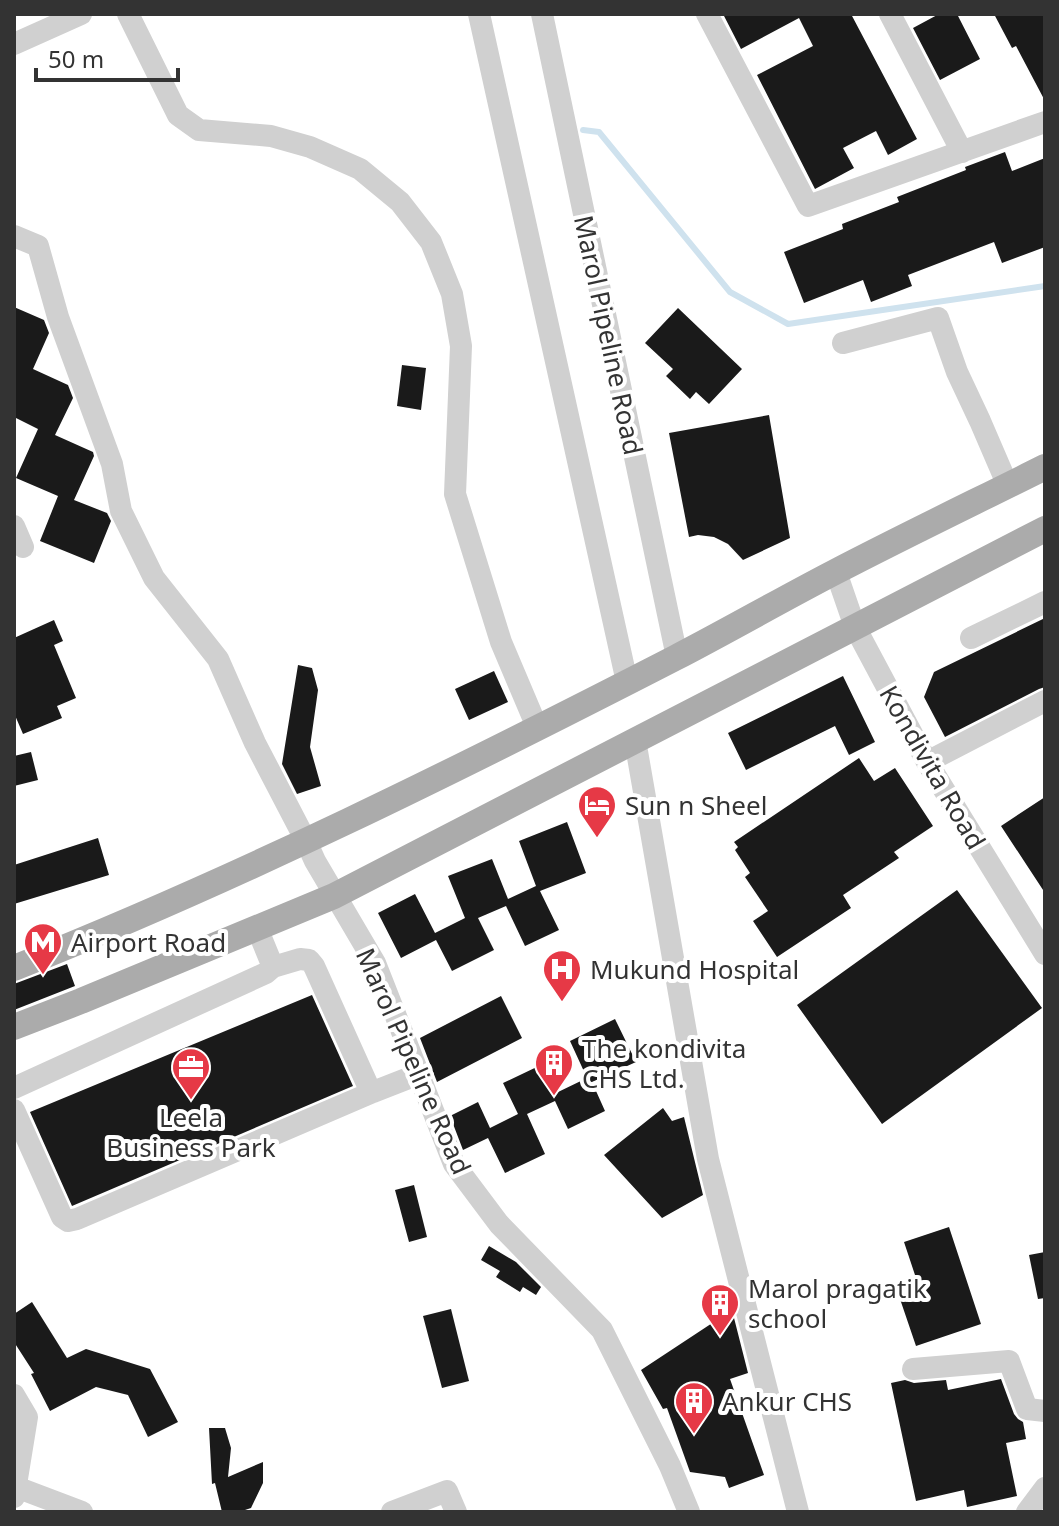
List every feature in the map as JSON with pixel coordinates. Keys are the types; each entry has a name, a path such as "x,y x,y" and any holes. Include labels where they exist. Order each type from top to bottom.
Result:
{"main road":[{"path":"14,968 306,841 677,657 836,572 1045,467"},
{"path":"14,1027 334,896 1045,529"}],"street":[{"path":"14,44 81,14"},
{"path":"128,14 178,115 199,130 271,136 310,147 360,169 400,202 431,242 452,294 461,346 455,494 501,642 537,727"},
{"path":"479,14 627,682"},
{"name":"Marol Pipeline Road","path":"542,14 677,657"},
{"path":"707,14 808,206 1045,122"},
{"path":"890,14 962,152"},
{"name":"Marol Pipeline Road","path":"14,236 38,246 58,317 112,464 121,511 154,578 218,659 255,743 315,861 375,963 454,1164 499,1224 602,1330 670,1466 689,1512"},
{"path":"843,343 938,318 957,372 1008,486"},
{"name":"Kondivita Road","path":"836,572 855,627 927,762 1045,954"},
{"path":"971,638 1045,602"},
{"path":"927,762 1045,701"},
{"path":"635,740 708,1159 798,1512"},
{"path":"257,928 273,967"},
{"path":"14,1088 256,979 273,967 300,959 309,960 314,966 373,1092"},
{"path":"14,1110 62,1217 68,1221 419,1074"},
{"path":"913,1369 1009,1361 1027,1409 1045,1411"},
{"path":"14,1395 27,1417 15,1492 82,1512"},
{"path":"1027,1512 1045,1488"},
{"path":"394,1512 447,1491 456,1512"}],"building":[{"path":"723,14 851,14 917,139 888,155 876,131 843,148 854,168 815,189 757,75 813,46 799,18 741,49"},
{"path":"939,14 957,14 980,59 940,80 913,28"},
{"path":"994,14 1045,14 1045,101 1016,46 1012,48"},
{"path":"1005,152 1012,171 1045,158 1045,247 1002,263 994,242 908,275 912,286 871,302 863,280 804,303 784,252 843,229 842,224 899,202 897,197"},
{"path":"14,307 44,320 49,333 33,369 68,385 73,398 55,435 93,452 94,456 74,500 107,513 111,521 94,563 40,541 58,496 16,478 38,429 14,417"},
{"path":"678,308 742,369 709,404 696,392 690,399 666,376 673,369 645,343"},
{"path":"402,365 426,368 421,410 397,406"},
{"path":"769,415 790,538 743,560 728,544 714,537 689,537 669,433"},
{"path":"1045,618 1045,687 945,737 924,697 934,672"},
{"path":"54,620 63,641 54,645 76,698 57,706 62,718 23,734 14,713 14,638"},
{"path":"298,665 312,668 318,690 310,747 321,786 297,794 282,764"},
{"path":"494,671 508,702 469,720 455,689"},
{"path":"843,676 875,742 849,755 835,726 746,770 728,733"},
{"path":"31,752 38,780 14,786 14,756"},
{"path":"859,758 874,781 895,768 933,826 894,852 899,858 843,895 851,908 777,957 753,921 768,911 745,877 750,873 735,850 738,847 734,842"},
{"path":"1045,797 1045,893 1001,826"},
{"path":"567,822 586,873 540,891 559,930 525,946 506,906 478,918 494,950 452,971 436,940 401,958 378,913 415,894 435,933 465,918 448,876 492,859 508,899 536,886 519,841"},
{"path":"98,838 109,875 14,904 14,865"},
{"path":"957,890 1042,1008 882,1124 797,1005"},
{"path":"67,964 75,986 14,1010 14,984"},
{"name":"Leela Business Park","path":"312,995 353,1086 72,1206 30,1112"},
{"path":"501,996 522,1038 437,1082 420,1038"},
{"name":"The kondivita CHS Ltd.","path":"615,1019 636,1062 592,1082 605,1111 568,1129 555,1101 527,1114 545,1154 505,1173 488,1138 463,1150 450,1116 478,1102 490,1128 518,1114 503,1083 543,1064 556,1093 587,1078 570,1041"},
{"path":"663,1108 672,1121 684,1117 703,1195 662,1218 604,1155"},
{"path":"414,1185 427,1237 409,1242 395,1190"},
{"path":"949,1227 981,1324 916,1346 900,1299 921,1293 904,1242"},
{"path":"489,1246 516,1262 541,1287 536,1295 523,1287 520,1292 496,1277 500,1271 481,1260"},
{"path":"1045,1252 1045,1298 1038,1299 1029,1255"},
{"path":"32,1302 67,1358 86,1349 150,1369 178,1422 148,1437 128,1395 96,1387 50,1411 31,1374 34,1373 14,1342 14,1314"},
{"path":"451,1309 469,1381 442,1388 423,1316"},
{"path":"732,1310 748,1373 730,1379 764,1475 729,1488 725,1477 690,1472 667,1408 663,1409 641,1370"},
{"path":"1001,1379 1014,1414 1023,1422 1026,1439 1006,1443 1017,1496 967,1507 964,1490 916,1501 891,1383 946,1380 948,1390"},
{"path":"209,1428 225,1428 231,1448 228,1477 263,1462 263,1483 251,1508 222,1512 215,1483 212,1484"}],"waterway":[{"path":"583,130 599,132 730,292 788,324 1045,286"}],"place":[{"name":"Sun n Sheel","path":"597,839"},
{"name":"Airport Road","path":"43,976"},
{"name":"Mukund Hospital","path":"562,1003"},
{"name":"The kondivita CHS Ltd.","path":"554,1097"},
{"name":"Leela Business Park","path":"191,1101"},
{"name":"Marol pragatik school","path":"720,1337"},
{"name":"Ankur CHS","path":"694,1435"}]}
